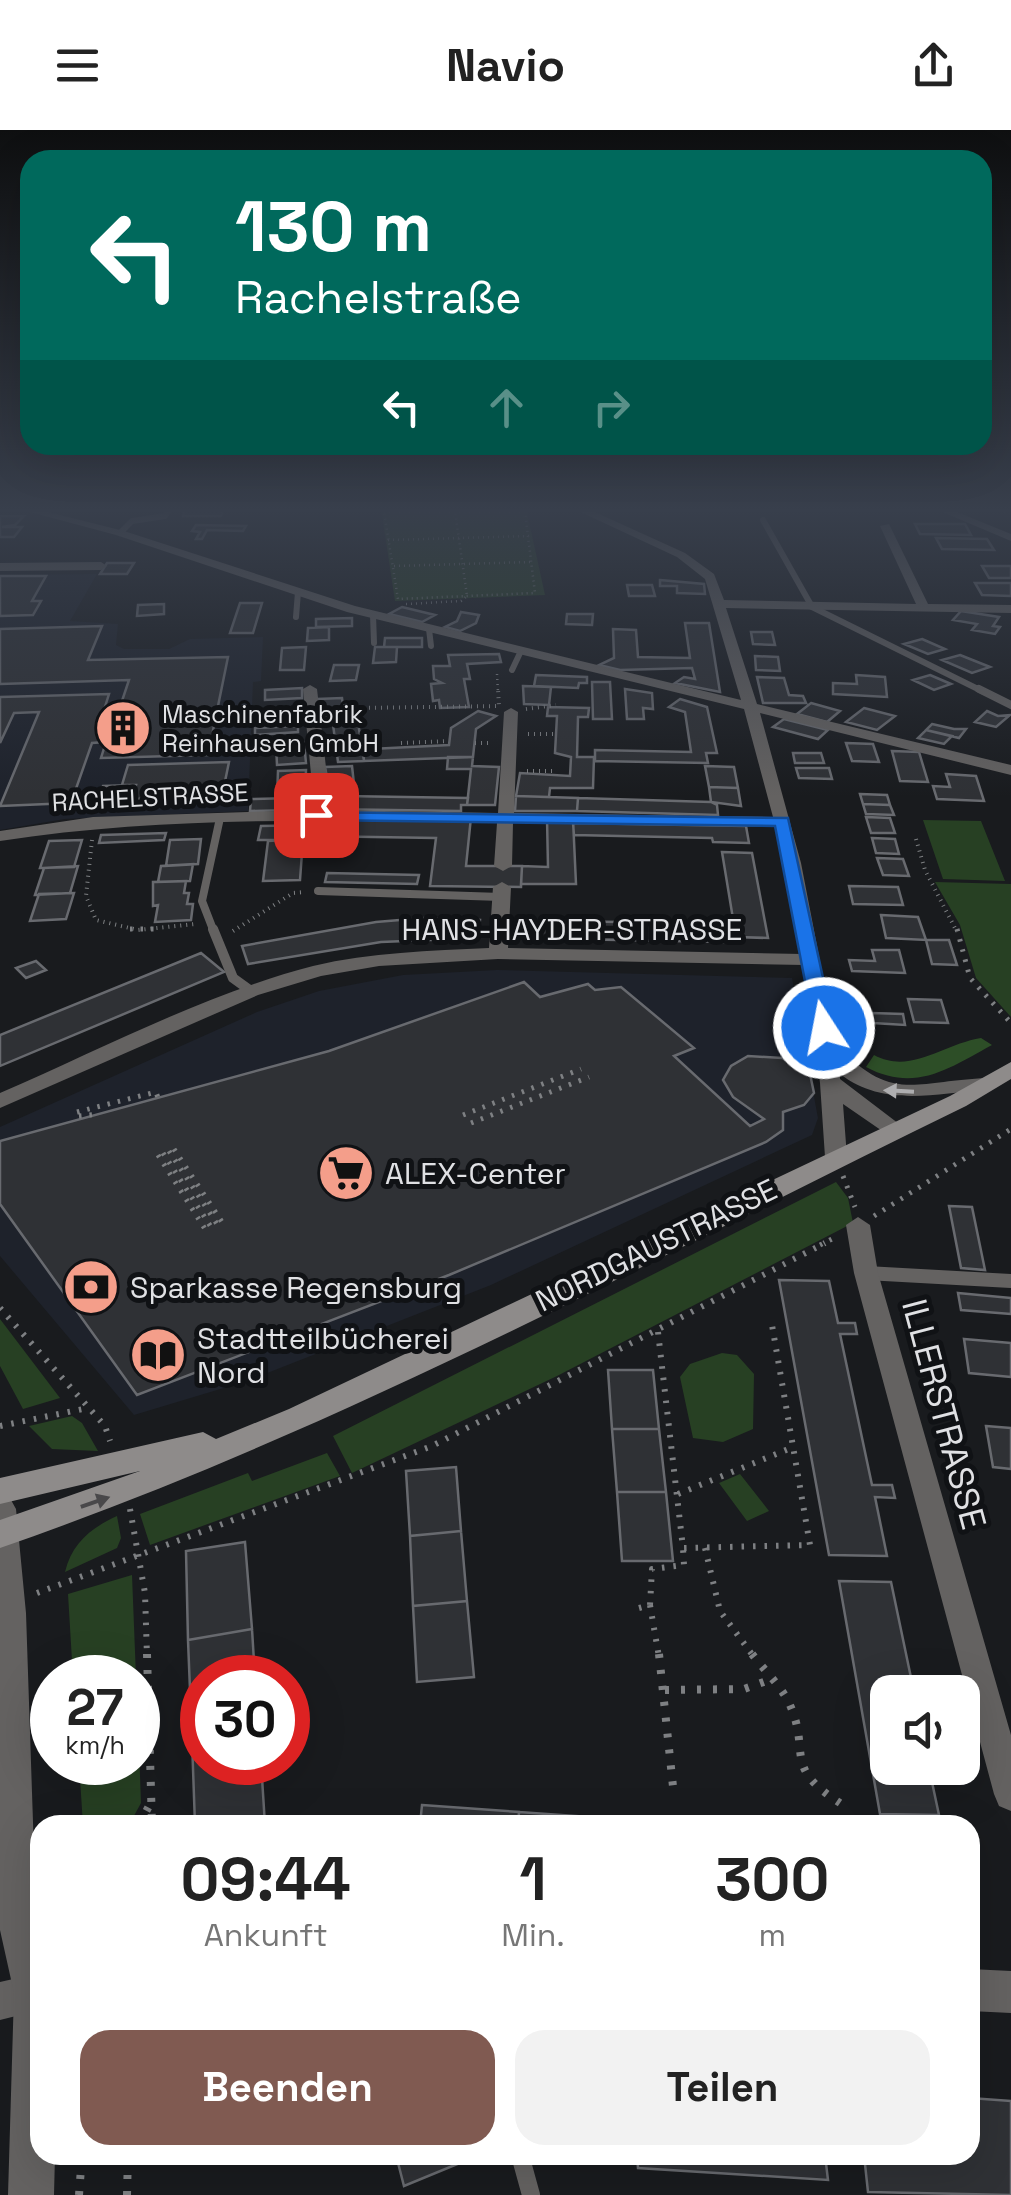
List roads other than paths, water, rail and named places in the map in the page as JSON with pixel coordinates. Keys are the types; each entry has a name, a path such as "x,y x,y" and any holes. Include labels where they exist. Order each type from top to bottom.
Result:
{"main road":[{"name":"NORDGAUSTRASSE","path":"1,1525 300,1417 896,1130 1011,1069"},
{"name":"NORDGAUSTRASSE","path":"0,1491 123,1479"}],"street":[{"path":"338,604 520,653 1011,770"},
{"path":"718,604 782,822 811,960 828,1047 833,1158"},
{"path":"831,604 1011,608"},
{"path":"310,688 320,785 316,815"},
{"path":"502,866 511,712"},
{"name":"RACHELSTRASSE","path":"0,836 93,822 316,815 782,822"},
{"path":"498,953 501,892"},
{"name":"HANS-HAYDER-STRASSE","path":"0,1101 251,991 318,970 379,960 498,953 811,960"},
{"path":"828,1047 846,1073 880,1090 908,1093 948,1084 987,1084"},
{"path":"830,1081 864,1111 896,1130"},
{"name":"ILLERSTRASSE","path":"858,1225 866,1272 1011,1794"},
{"path":"1,1525 8,1603 16,1912 25,1995 30,2162"},
{"path":"980,1990 1011,1992"},
{"path":"30,2165 31,2195"}],"lane":[{"path":"296,618 297,604"},
{"path":"811,604 1011,706"},
{"path":"372,615 374,644"},
{"path":"429,629 430,646"},
{"path":"512,670 520,653"},
{"path":"220,818 202,901 233,978 251,991"},
{"path":"318,891 501,892"},
{"path":"866,1272 1011,1281"},
{"path":"523,2165 531,2195"}],"place":[{"name":"Maschinenfabrik Reinhausen GmbH","path":"123,728"},
{"name":"ALEX-Center","path":"346,1173"},
{"name":"Sparkasse Regensburg","path":"91,1287"},
{"name":"Stadtteilbücherei Nord","path":"158,1355"}]}
